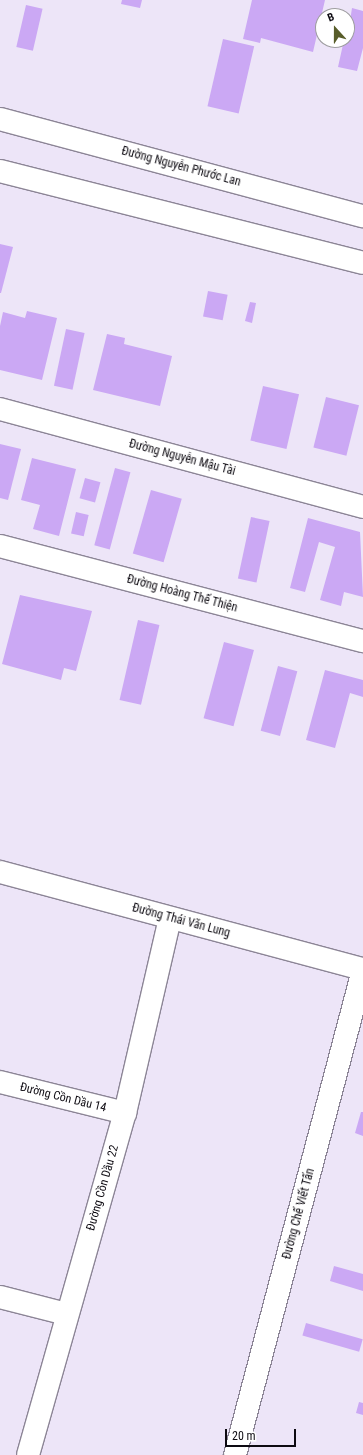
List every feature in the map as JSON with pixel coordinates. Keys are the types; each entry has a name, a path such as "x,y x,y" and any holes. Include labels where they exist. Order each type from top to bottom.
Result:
{"street":[{"name":"Đường Nguyễn Phước Lan","path":"0,119 363,216"},
{"path":"0,171 363,263"},
{"name":"Đường Nguyễn Mậu Tài","path":"0,409 363,507"},
{"name":"Đường Hoàng Thế Thiện","path":"0,546 363,641"},
{"name":"Đường Thái Văn Lung","path":"0,872 363,969"},
{"name":"Đường Cồn Dầu 22","path":"28,1455 66,1314 125,1114 170,918"},
{"name":"Đường Chế Viết Tấn","path":"235,1455 363,972"},
{"name":"Đường Cồn Dầu 14","path":"0,1082 125,1114"},
{"path":"0,1298 66,1314"}],"building":[{"path":"122,0 142,0 140,8 121,4"},
{"path":"252,0 325,0 323,8 315,8 315,43 313,52 261,38 260,43 243,39"},
{"path":"26,5 43,9 33,51 16,47"},
{"path":"355,9 363,11 363,48 357,71 338,67 342,48 355,48"},
{"path":"223,39 254,46 239,113 207,106"},
{"path":"0,244 13,247 1,293 0,293"},
{"path":"208,291 228,295 223,320 203,317"},
{"path":"250,302 256,303 252,323 245,321"},
{"path":"27,311 57,318 42,380 0,370 0,326 3,312 25,318"},
{"path":"66,329 85,333 73,390 54,386"},
{"path":"107,334 125,338 124,344 172,356 160,406 93,390"},
{"path":"263,386 299,394 286,449 250,441"},
{"path":"326,397 359,405 346,456 313,447"},
{"path":"0,444 21,449 8,500 0,498"},
{"path":"32,458 76,469 59,536 33,529 40,505 21,500"},
{"path":"115,468 130,472 110,549 94,545"},
{"path":"85,478 100,482 95,502 80,498"},
{"path":"151,490 182,499 164,562 133,553"},
{"path":"76,512 89,515 84,536 71,533"},
{"path":"251,517 270,521 256,583 238,579"},
{"path":"308,518 360,532 363,597 344,592 341,606 320,600 335,547 319,542 305,592 290,588"},
{"path":"20,595 92,611 76,671 64,668 61,680 2,664"},
{"path":"138,620 159,625 141,705 120,700"},
{"path":"224,642 254,650 233,726 204,718"},
{"path":"278,666 297,671 280,736 261,731"},
{"path":"325,670 363,680 363,697 350,693 335,748 306,740"},
{"path":"361,1112 363,1112 363,1136 355,1133"},
{"path":"334,1266 363,1274 363,1291 330,1281"},
{"path":"306,1323 363,1339 359,1352 302,1335"},
{"path":"359,1402 363,1403 363,1415 356,1413"}]}
